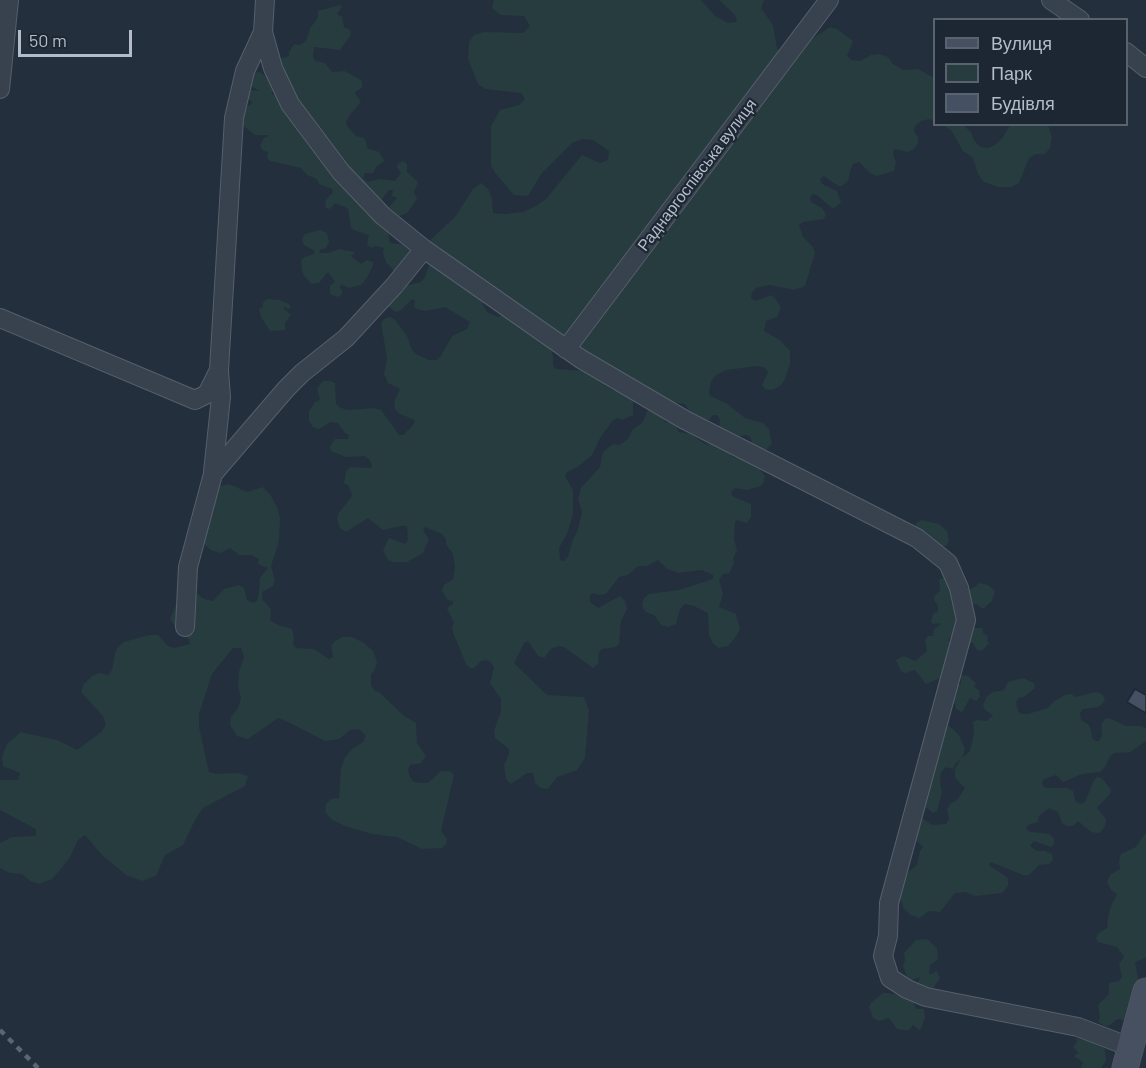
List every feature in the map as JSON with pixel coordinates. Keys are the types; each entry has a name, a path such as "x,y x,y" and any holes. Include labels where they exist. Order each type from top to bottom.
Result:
{"street":[{"path":"0,89 9,0"},
{"path":"186,627 188,567 213,474 221,398 219,370 234,118 245,71 263,32 266,0"},
{"name":"Раднаргоспівська вулиця","path":"566,349 829,0"},
{"path":"1051,0 1077,18"},
{"path":"263,32 273,68 290,104 312,136 341,172 383,216 424,249 566,349 685,420 917,538 948,563 959,588 966,620 889,903 888,936 883,956 890,978 926,997 1078,1027 1127,1057 1146,990"},
{"path":"1128,54 1146,68"},
{"path":"213,474 286,389 302,373 346,338 394,286 424,249"},
{"path":"0,318 195,400 207,394 219,370"}],"green space":[{"path":"494,0 701,0 715,16 728,23 737,22 735,15 719,0 764,0 761,8 773,25 777,49 786,51 807,42 830,27 837,29 853,41 847,56 851,60 860,61 871,55 879,54 888,57 892,63 903,70 918,69 933,77 933,121 921,121 915,126 914,132 918,137 918,143 914,149 908,152 894,149 893,155 896,162 894,171 877,176 870,173 859,162 853,164 848,181 842,186 838,186 824,176 820,179 822,184 837,191 841,202 832,208 817,195 813,194 810,197 811,202 822,208 826,214 824,219 803,222 799,225 803,237 813,247 815,253 805,286 794,290 770,285 756,288 752,292 751,298 755,301 771,295 781,308 777,317 766,321 764,331 780,340 790,351 790,364 784,381 772,390 765,389 762,385 768,372 765,368 758,366 726,370 715,376 711,382 710,396 726,403 745,418 763,423 769,429 772,444 767,449 760,449 753,445 750,437 746,435 733,438 719,427 720,420 717,415 713,415 709,420 703,419 691,413 685,404 671,402 583,354 580,343 573,336 560,334 429,246 430,240 455,217 473,189 481,183 488,189 492,198 493,213 523,212 546,199 582,155 600,163 608,160 609,151 593,140 583,139 572,143 541,174 528,196 514,195 496,174 491,166 491,126 500,110 519,105 525,99 521,93 485,89 478,84 468,59 469,42 474,35 484,32 523,33 530,26 524,16 501,15 492,8"},
{"path":"340,5 342,7 337,14 342,17 344,27 350,30 351,35 340,50 314,47 313,56 315,61 325,63 332,72 345,71 362,81 362,88 355,93 361,102 349,116 347,126 356,136 364,138 367,148 379,152 385,161 377,166 373,173 365,173 363,178 368,182 380,179 395,181 401,173 397,167 398,164 403,161 407,164 407,172 418,182 414,192 417,199 407,213 398,217 389,207 397,198 392,196 393,190 389,190 382,199 375,201 351,170 351,197 387,224 390,243 401,244 411,251 397,271 386,262 384,248 376,246 371,248 367,244 369,235 351,227 348,209 335,203 330,209 326,208 325,201 333,192 332,189 319,184 317,179 307,175 301,168 270,161 267,158 268,152 262,150 260,145 264,138 269,136 255,135 241,124 242,110 253,103 247,97 249,90 259,91 250,85 255,73 260,72 265,76 270,76 274,88 273,95 278,90 291,90 292,85 286,78 280,59 289,56 294,44 300,45 306,41 310,28 318,18 318,11"},
{"path":"944,126 964,126 971,132 980,147 988,148 1002,139 1009,126 1048,126 1052,137 1050,148 1045,154 1036,154 1029,158 1019,183 1011,187 998,187 984,182 978,174 973,158 963,151 951,130"},
{"path":"320,230 327,233 329,242 326,248 319,250 320,253 339,249 354,252 352,257 361,264 367,260 373,262 373,266 361,285 349,288 341,284 340,288 343,291 340,296 330,294 330,286 335,282 329,273 319,283 312,284 302,271 301,261 304,257 314,254 315,251 304,245 302,239 305,234"},
{"path":"430,262 482,296 481,301 487,312 498,317 507,314 538,337 551,350 553,366 556,369 583,371 614,391 622,391 633,398 633,415 622,420 618,418 613,420 600,438 592,455 567,472 565,476 573,490 573,514 567,534 559,548 560,560 564,561 568,557 578,529 582,512 578,499 581,488 600,467 603,452 613,444 619,445 628,439 632,430 642,423 649,408 662,416 665,422 674,423 679,432 690,434 705,444 718,445 733,457 753,460 765,476 761,486 747,490 735,488 731,492 732,496 751,504 751,517 747,523 737,520 735,522 734,540 737,550 733,559 734,563 729,573 723,574 719,580 723,594 719,607 736,614 740,629 728,646 718,648 712,642 709,635 708,613 694,606 685,604 680,609 676,624 668,627 661,625 654,615 646,612 642,606 644,598 649,594 679,590 713,579 713,575 702,570 678,573 667,569 658,560 646,566 638,566 628,575 619,577 606,594 593,593 590,596 590,602 598,608 620,596 625,601 627,609 621,621 619,644 616,647 602,649 599,652 598,664 593,668 564,647 558,646 551,649 544,658 538,656 528,641 524,643 514,663 547,695 584,697 589,710 585,758 577,770 557,777 548,789 541,788 535,783 533,773 527,773 511,784 506,779 504,765 509,749 495,738 494,731 501,711 501,699 490,683 494,668 491,662 486,660 481,661 474,668 466,664 453,633 454,623 447,608 453,604 453,601 448,600 442,591 444,585 453,579 455,567 453,554 446,544 446,539 442,534 425,527 423,530 429,539 423,553 407,562 394,562 388,560 383,550 389,538 405,544 408,540 407,526 383,530 368,518 346,532 340,528 337,520 338,514 352,496 349,486 344,483 346,472 350,467 370,468 372,465 364,456 346,457 331,451 330,446 335,439 348,439 349,435 338,423 331,422 319,429 313,427 309,421 309,411 315,402 320,400 317,388 323,381 330,381 335,383 336,404 341,408 381,410 399,435 403,435 413,425 415,420 400,414 395,409 394,402 400,389 388,383 384,374 387,358 381,323 390,317 395,320 407,336 416,354 429,360 437,360 452,336 467,329 470,322 445,307 425,311 414,307 415,301 412,299 396,312 385,301 395,280 409,285 421,282"},
{"path":"267,299 280,300 291,307 283,308 291,315 285,323 285,330 270,331 261,317 259,309 263,307"},
{"path":"229,484 247,492 263,487 277,507 280,518 279,541 271,566 275,580 273,586 262,592 262,599 271,609 270,620 292,629 293,645 297,648 314,649 329,659 333,657 331,646 342,637 352,637 364,643 373,651 377,661 371,675 371,685 374,690 416,723 417,743 426,756 421,763 410,765 408,770 410,777 414,782 428,783 441,771 450,771 454,775 441,831 447,839 446,844 442,848 422,849 397,837 372,834 345,826 331,819 325,812 326,804 331,799 339,798 341,769 345,757 363,742 366,736 359,729 350,730 339,739 325,741 278,718 248,739 237,736 230,725 231,717 238,708 241,698 238,686 239,672 244,657 241,648 233,648 212,674 199,714 199,727 209,772 238,773 248,776 245,786 203,808 183,845 165,855 156,876 142,881 126,875 102,855 85,835 78,840 69,859 52,879 39,884 30,881 22,874 10,873 0,868 0,843 12,837 36,836 36,829 0,810 0,780 18,780 20,773 3,766 2,757 7,744 21,732 57,740 77,750 101,732 106,725 103,716 81,692 84,684 99,673 108,675 112,670 115,653 124,642 149,635 158,635 168,646 174,648 190,644 189,639 179,633 170,619 181,592 192,590 204,599 213,601 224,589 239,585 244,588 247,600 253,603 257,601 260,578 268,568 258,564 259,559 251,555 239,555 230,548 220,553 211,550 195,532 214,488"},
{"path":"922,520 939,524 947,531 949,541 946,546 937,546 916,529 916,523"},
{"path":"946,576 960,613 954,638 951,636 948,640 952,645 951,657 944,666 945,676 926,684 915,670 905,673 901,671 896,660 904,656 915,661 927,651 925,640 928,636 933,636 934,629 941,623 931,622 933,614 938,611 934,596 940,591 939,580"},
{"path":"979,583 988,585 995,591 992,601 983,609 976,604 970,605 967,590"},
{"path":"973,628 982,628 983,633 988,636 987,642 990,643 981,651 977,650 973,643 967,642"},
{"path":"963,675 976,683 974,687 979,690 980,697 976,701 970,698 962,712 956,709 952,702 955,694 952,690 955,685 961,684"},
{"path":"1023,678 1034,683 1035,688 1024,697 1018,698 1016,703 1018,711 1022,714 1048,708 1065,695 1071,694 1076,697 1096,692 1102,694 1105,699 1103,703 1098,707 1083,709 1080,713 1081,720 1088,724 1091,730 1092,738 1099,741 1102,736 1101,725 1105,719 1109,718 1126,726 1146,728 1146,741 1130,752 1115,753 1110,756 1100,772 1082,774 1063,782 1056,775 1044,779 1042,783 1048,788 1068,788 1073,791 1076,802 1081,804 1085,802 1097,777 1102,778 1111,790 1097,808 1106,819 1101,832 1091,832 1078,821 1073,826 1067,826 1062,823 1058,812 1049,808 1039,816 1038,822 1028,825 1026,829 1031,832 1050,834 1054,839 1051,847 1034,841 1030,846 1037,851 1052,854 1053,860 1049,864 1039,865 1029,875 1023,875 991,862 989,865 1008,878 1008,886 1002,893 975,896 965,892 955,893 940,912 929,911 919,918 911,915 904,909 897,890 906,874 917,865 923,847 911,835 919,816 932,825 946,824 949,819 947,810 950,804 957,800 965,788 955,778 955,769 961,758 953,769 946,767 941,772 942,792 937,811 933,813 927,808 923,810 944,725 949,726 959,735 965,749 962,758 970,751 974,731 973,722 987,721 993,715 985,710 983,705 987,696 1004,690 1008,682"},
{"path":"1146,832 1146,958 1135,962 1138,978 1143,984 1124,1020 1117,1019 1105,1026 1098,1022 1100,1018 1098,1005 1109,994 1109,983 1119,981 1122,977 1119,964 1124,957 1117,947 1098,942 1096,939 1098,934 1108,927 1111,906 1117,894 1111,890 1107,882 1111,874 1120,869 1121,854 1136,847"},
{"path":"927,939 937,948 938,959 930,965 929,974 937,971 940,978 932,990 917,985 920,977 908,980 903,966 904,953 916,940"},
{"path":"883,993 912,997 916,1009 924,1009 925,1018 921,1029 913,1025 909,1030 897,1029 889,1018 879,1021 873,1018 869,1007"},
{"path":"1084,1036 1105,1049 1106,1061 1101,1068 1081,1068 1083,1062 1075,1057 1079,1053 1073,1047 1077,1042 1076,1038 1083,1040"}],"building":[{"path":"1135,689 1146,695 1146,713 1127,702"}],"railway":[{"path":"0,1030 38,1068"}]}
